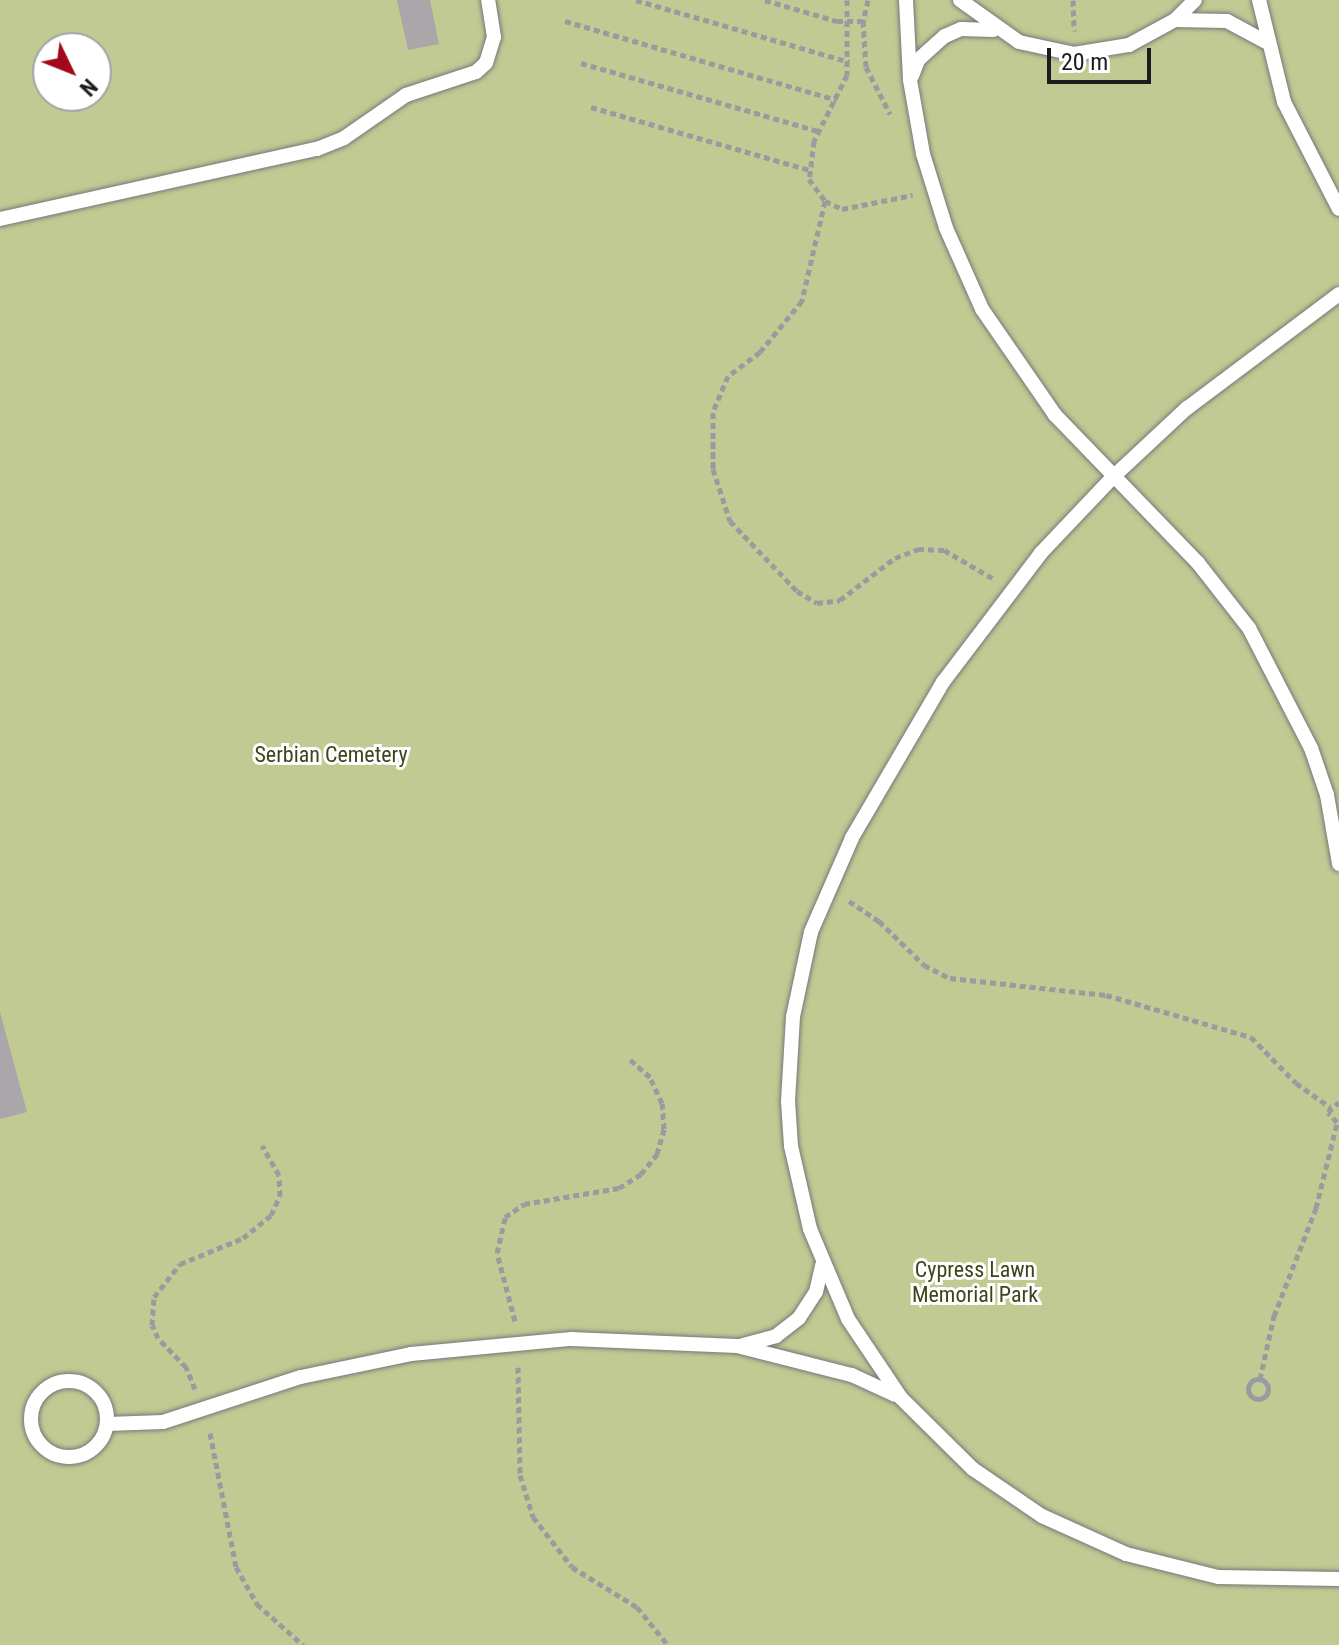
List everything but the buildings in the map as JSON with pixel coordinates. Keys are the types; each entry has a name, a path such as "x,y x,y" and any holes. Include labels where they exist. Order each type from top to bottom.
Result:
{"lane":[{"path":"0,219 317,149 344,138 406,95 476,72 486,63 494,37 488,0"},
{"path":"906,0 910,80 934,190 963,271 1005,347 1055,415 1198,563 1271,664 1311,748 1327,795 1339,864"},
{"path":"960,0 995,30 1046,50 1074,54 1129,45 1175,20 1195,0"},
{"path":"1259,0 1266,42 1297,134 1339,209"},
{"path":"1175,20 1227,21 1266,42"},
{"path":"910,80 918,60 945,36 961,29 995,30"},
{"path":"1339,294 1209,390 1113,477 1009,592 913,729 827,891 800,976 788,1058 791,1146 822,1265 865,1348 901,1398 947,1446 1006,1493 1126,1554 1218,1577 1339,1579"},
{"path":"737,1346 789,1328 808,1308 822,1265"},
{"path":"107,1424 163,1422 301,1377 451,1348 571,1339 737,1346 852,1375 901,1398"},
{"path":"71,1380 96,1392 107,1424 87,1453 62,1457 34,1435 32,1408 47,1388 71,1380"}],"path":[{"path":"636,0 849,62"},
{"path":"765,0 849,22 863,21"},
{"path":"847,0 849,62 837,100 818,131 809,170 813,188 825,201 860,208 934,190"},
{"path":"868,0 863,21 863,52 871,81 891,115"},
{"path":"565,21 837,100"},
{"path":"850,53 863,52"},
{"path":"581,63 818,131"},
{"path":"591,107 809,170"},
{"path":"825,201 802,301 760,352 728,376 713,412 713,469 730,521 797,591 817,603 840,600 895,558 930,548 974,564 1009,592"},
{"path":"827,891 862,909 924,965 950,978 1106,995 1251,1037 1296,1083 1330,1107"},
{"path":"1330,1107 1339,1102"},
{"path":"1260,1379 1268,1391 1254,1398 1249,1386 1260,1379 1274,1316 1316,1208 1338,1122 1329,1116 1330,1107"}],"green space":[{"name":"Cypress Lawn Memorial Park","path":"0,0 1339,0 1339,1645 0,1645"}],"park label":[{"name":"Serbian Cemetery","path":"331,755"}]}
